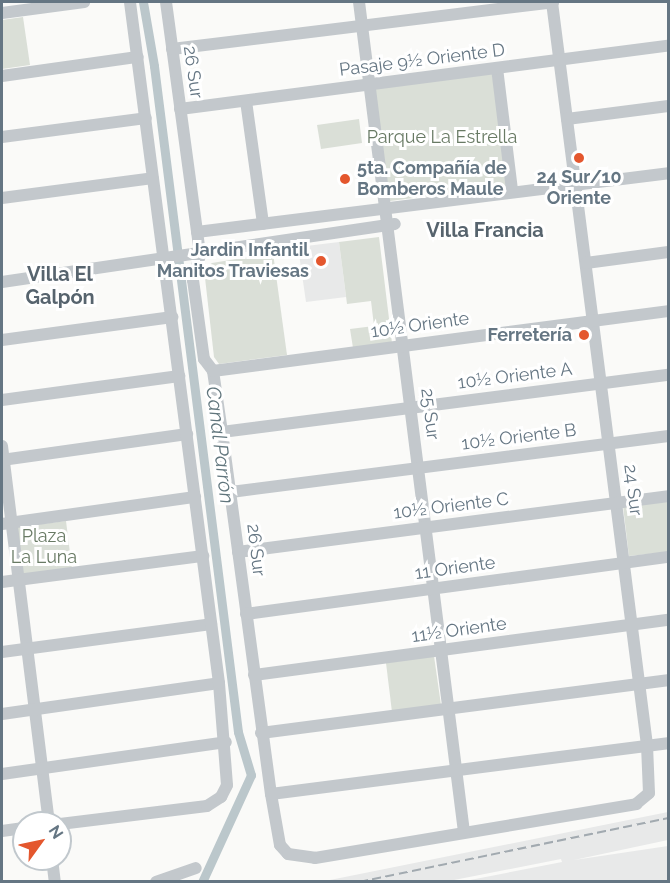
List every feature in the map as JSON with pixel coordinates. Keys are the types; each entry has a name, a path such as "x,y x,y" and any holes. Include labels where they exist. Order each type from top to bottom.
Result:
{"street":[{"path":"2,13 84,2"},
{"path":"72,823 207,806 222,797 227,785 226,742 179,376 168,259 153,178 130,2"},
{"name":"26 Sur","path":"166,2 200,255 193,280 204,359 213,371 231,492 261,733 280,845 288,854 301,858 464,832"},
{"name":"25 Sur","path":"359,2 385,208 391,225 403,346 464,832"},
{"path":"172,49 552,2"},
{"name":"24 Sur","path":"464,832 642,802 651,784 552,2"},
{"name":"Pasaje 9½ Oriente D","path":"180,109 669,46"},
{"path":"2,76 138,57"},
{"path":"497,68 513,191"},
{"path":"246,101 263,224"},
{"path":"567,119 669,106"},
{"path":"2,137 146,118"},
{"path":"197,232 669,173"},
{"path":"2,198 153,178"},
{"path":"304,218 307,239"},
{"path":"2,282 200,255 391,225"},
{"path":"586,263 669,252"},
{"name":"10½ Oriente","path":"213,371 669,311"},
{"path":"2,340 172,317"},
{"name":"10½ Oriente A","path":"222,432 669,375"},
{"path":"2,400 179,376"},
{"path":"2,460 187,434"},
{"name":"10½ Oriente B","path":"231,492 669,436"},
{"path":"2,446 7,524 18,580 47,811"},
{"name":"10½ Oriente C","path":"238,552 669,495"},
{"path":"7,524 195,497"},
{"path":"2,582 203,556"},
{"name":"11 Oriente","path":"246,614 669,557"},
{"name":"11½ Oriente","path":"254,675 669,620"},
{"path":"2,652 211,624"},
{"path":"261,733 669,680"},
{"path":"2,714 219,683"},
{"path":"2,774 226,742"},
{"path":"271,794 669,743"},
{"path":"156,882 196,868"}],"shaded area":[{"name":"Jardin Infantil Manitos Traviesas","path":"339,242 346,297 306,302 298,247"},
{"path":"668,812 668,840 574,860 668,846 668,881 465,881 562,862 561,859 449,881 325,881"}],"green space":[{"path":"23,17 30,65 2,69 2,20"},
{"name":"Parque La Estrella","path":"492,72 509,186 390,201 373,87"},
{"path":"359,119 362,143 321,149 317,125"},
{"path":"379,237 392,343 353,348 350,329 374,326 371,301 347,304 339,242"},
{"path":"273,253 287,355 219,364 214,357 204,269 212,263"},
{"path":"668,501 668,552 629,556 623,506"},
{"name":"Plaza La Luna","path":"66,521 72,569 23,574 17,527"},
{"path":"434,656 441,705 392,712 386,663"}],"waterway":[{"name":"Canal Parrón","path":"143,2 154,66 238,732 251,775 202,882"}],"railway":[{"path":"359,882 668,818"}],"place":[{"name":"24 Sur/10 Oriente","path":"579,158"},
{"name":"5ta. Compañía de Bomberos Maule","path":"345,179"},
{"name":"Jardin Infantil Manitos Traviesas","path":"321,261"},
{"name":"Ferretería","path":"584,335"}],"district":[{"name":"Villa Francia","path":"485,230"},
{"name":"Villa El Galpón","path":"60,286"}]}
